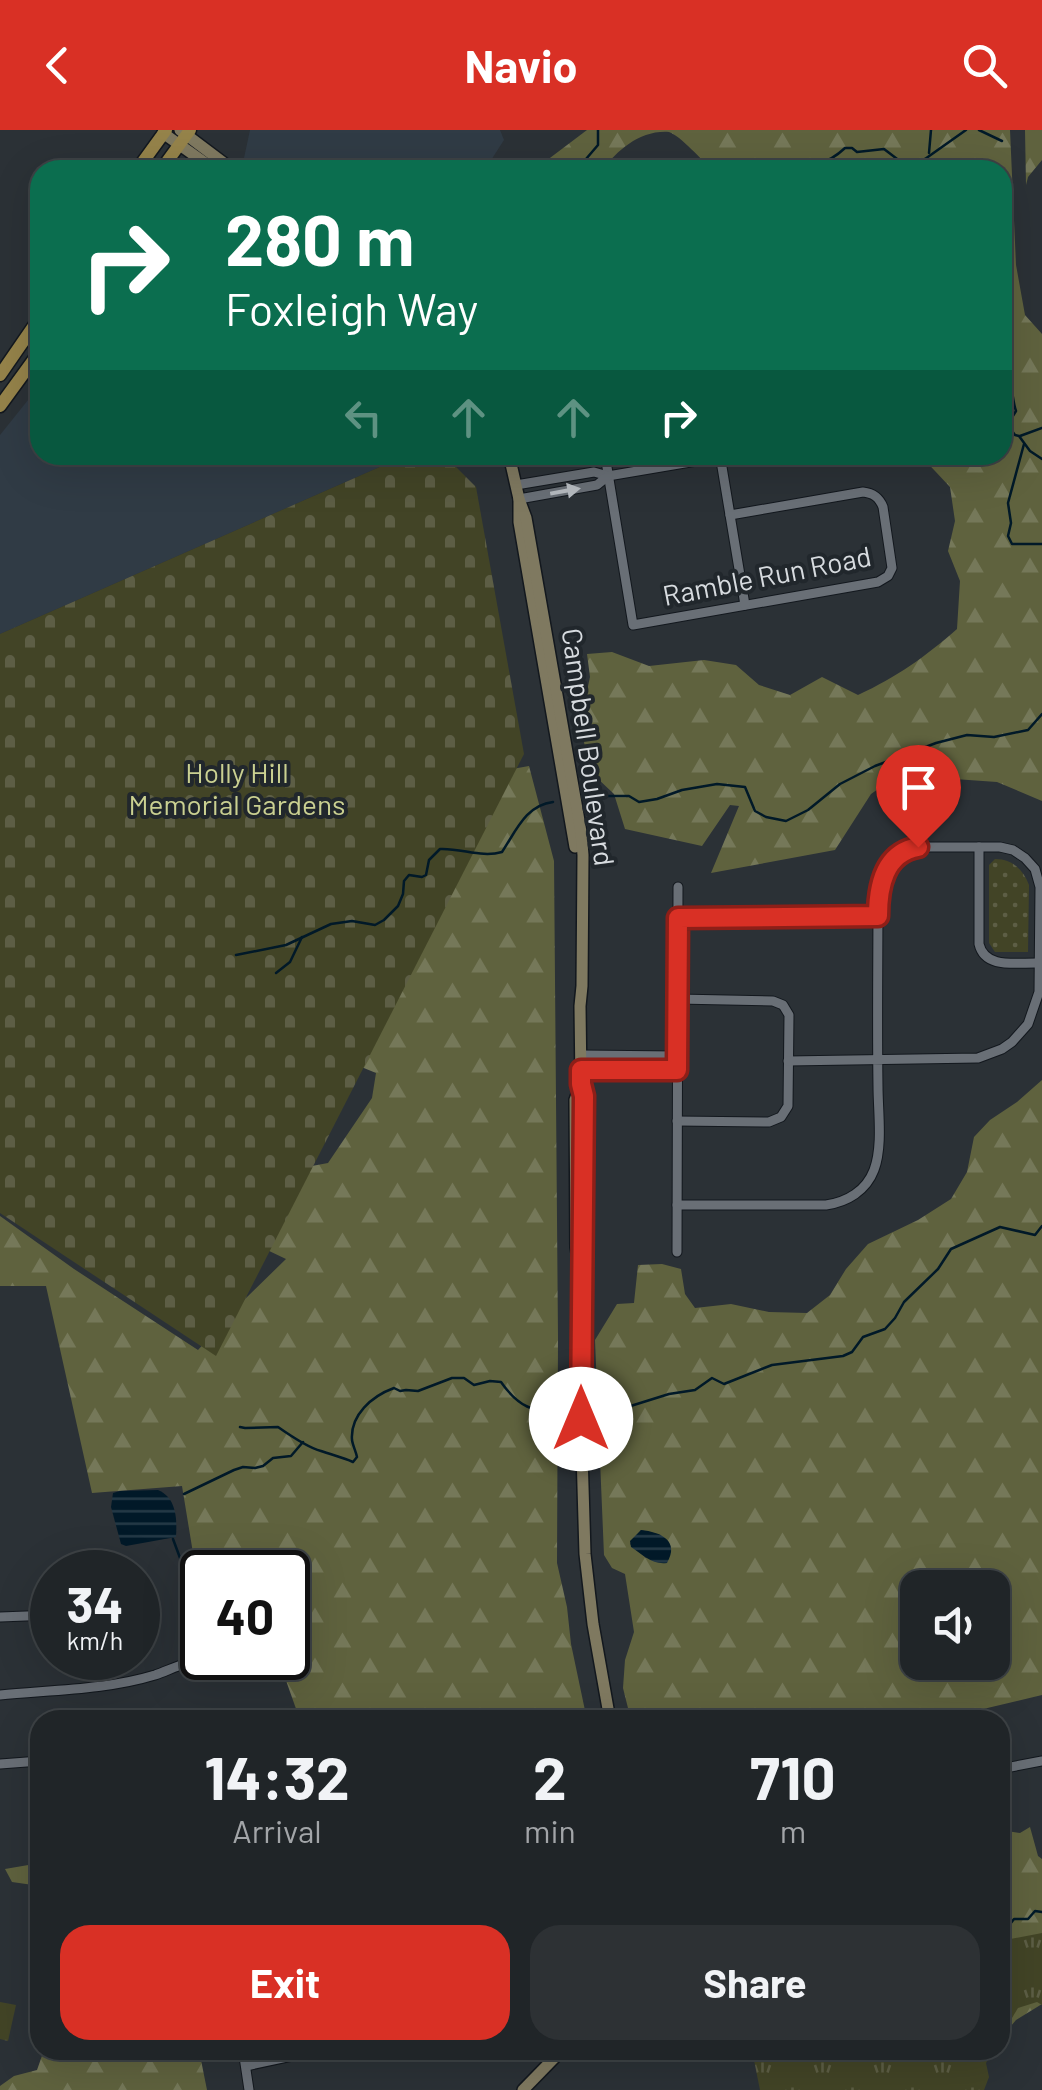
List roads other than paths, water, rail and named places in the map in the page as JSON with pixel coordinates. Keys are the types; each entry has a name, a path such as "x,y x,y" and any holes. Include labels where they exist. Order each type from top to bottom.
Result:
{"main road":[{"path":"144,160 163,131"},
{"path":"167,160 183,133"},
{"path":"0,375 30,332"},
{"path":"0,406 30,365"}],"street":[{"path":"163,131 183,133 220,160"},
{"path":"183,133 206,160"},
{"name":"Campbell Boulevard","path":"511,465 526,518 581,832 581,1419 585,1554 608,1710"},
{"path":"606,465 608,476"},
{"path":"518,492 597,485 608,476 670,465"},
{"path":"722,465 745,606"},
{"name":"Ramble Run Road","path":"608,476 633,625 878,582 891,572 883,506 876,496 863,492 730,515"},
{"path":"677,1205 826,1204 855,1194 870,1179 877,1159 878,1061 878,916 880,884 890,864 900,853 918,847 1000,847 1026,858 1035,869 1040,887 1040,963 1039,992 1033,1013 1020,1033 987,1056 970,1059 878,1061 788,1062"},
{"path":"979,847 981,952 994,962 1040,963"},
{"path":"677,1252 678,887"},
{"path":"678,918 878,916"},
{"path":"677,999 780,1003 788,1015 788,1106 778,1120 677,1121"},
{"path":"580,1055 677,1056"},
{"path":"581,1077 677,1070"},
{"path":"0,1617 30,1616"},
{"path":"0,1695 133,1681 180,1665"},
{"path":"1010,1767 1042,1761"},
{"path":"0,1764 30,1762"},
{"path":"245,2060 249,2090"},
{"path":"246,2066 274,2060"},
{"path":"523,2090 552,2060"}],"water":[{"path":"158,1490 172,1504 176,1537 121,1544 111,1507 113,1493"},
{"path":"641,1530 670,1543 667,1563 652,1561 631,1547 630,1541"}],"waterway":[{"path":"586,159 598,145 598,130"},
{"path":"929,153 931,130"},
{"path":"922,160 966,130"},
{"path":"979,130 1002,141"},
{"path":"827,160 845,148 857,152 884,149 898,160"},
{"path":"1012,393 1016,411 1012,417"},
{"path":"1020,436 1042,428"},
{"path":"1012,431 1042,459"},
{"path":"1024,444 1008,503 1008,536 1012,544 1042,544"},
{"path":"590,796 629,796 639,802 717,784 745,787 755,811 786,821 808,810 840,784 875,766 967,735 994,737 1028,730 1042,714"},
{"path":"236,955 286,945 331,924 352,921 375,925 398,906 409,875 426,875 429,860 440,849 502,852 529,814 553,802"},
{"path":"276,973 290,962 302,937"},
{"path":"601,1408 621,1409 695,1390 712,1378 724,1384 772,1365 843,1356 852,1352 863,1337 885,1329 951,1249 1000,1227 1035,1235 1042,1226"},
{"path":"240,1427 278,1427 311,1447 353,1462 357,1457 352,1440 355,1422 371,1401 394,1388 418,1391 452,1378 464,1378 474,1385 501,1382 527,1406 543,1411 563,1410"},
{"path":"184,1494 234,1470 255,1468 273,1458 291,1456 303,1442"},
{"path":"173,1539 180,1558"},
{"path":"1010,1924 1014,1919 1028,1919 1035,1911 1042,1912"}],"park label":[{"name":"Holly Hill Memorial Gardens","path":"237,789"}]}
